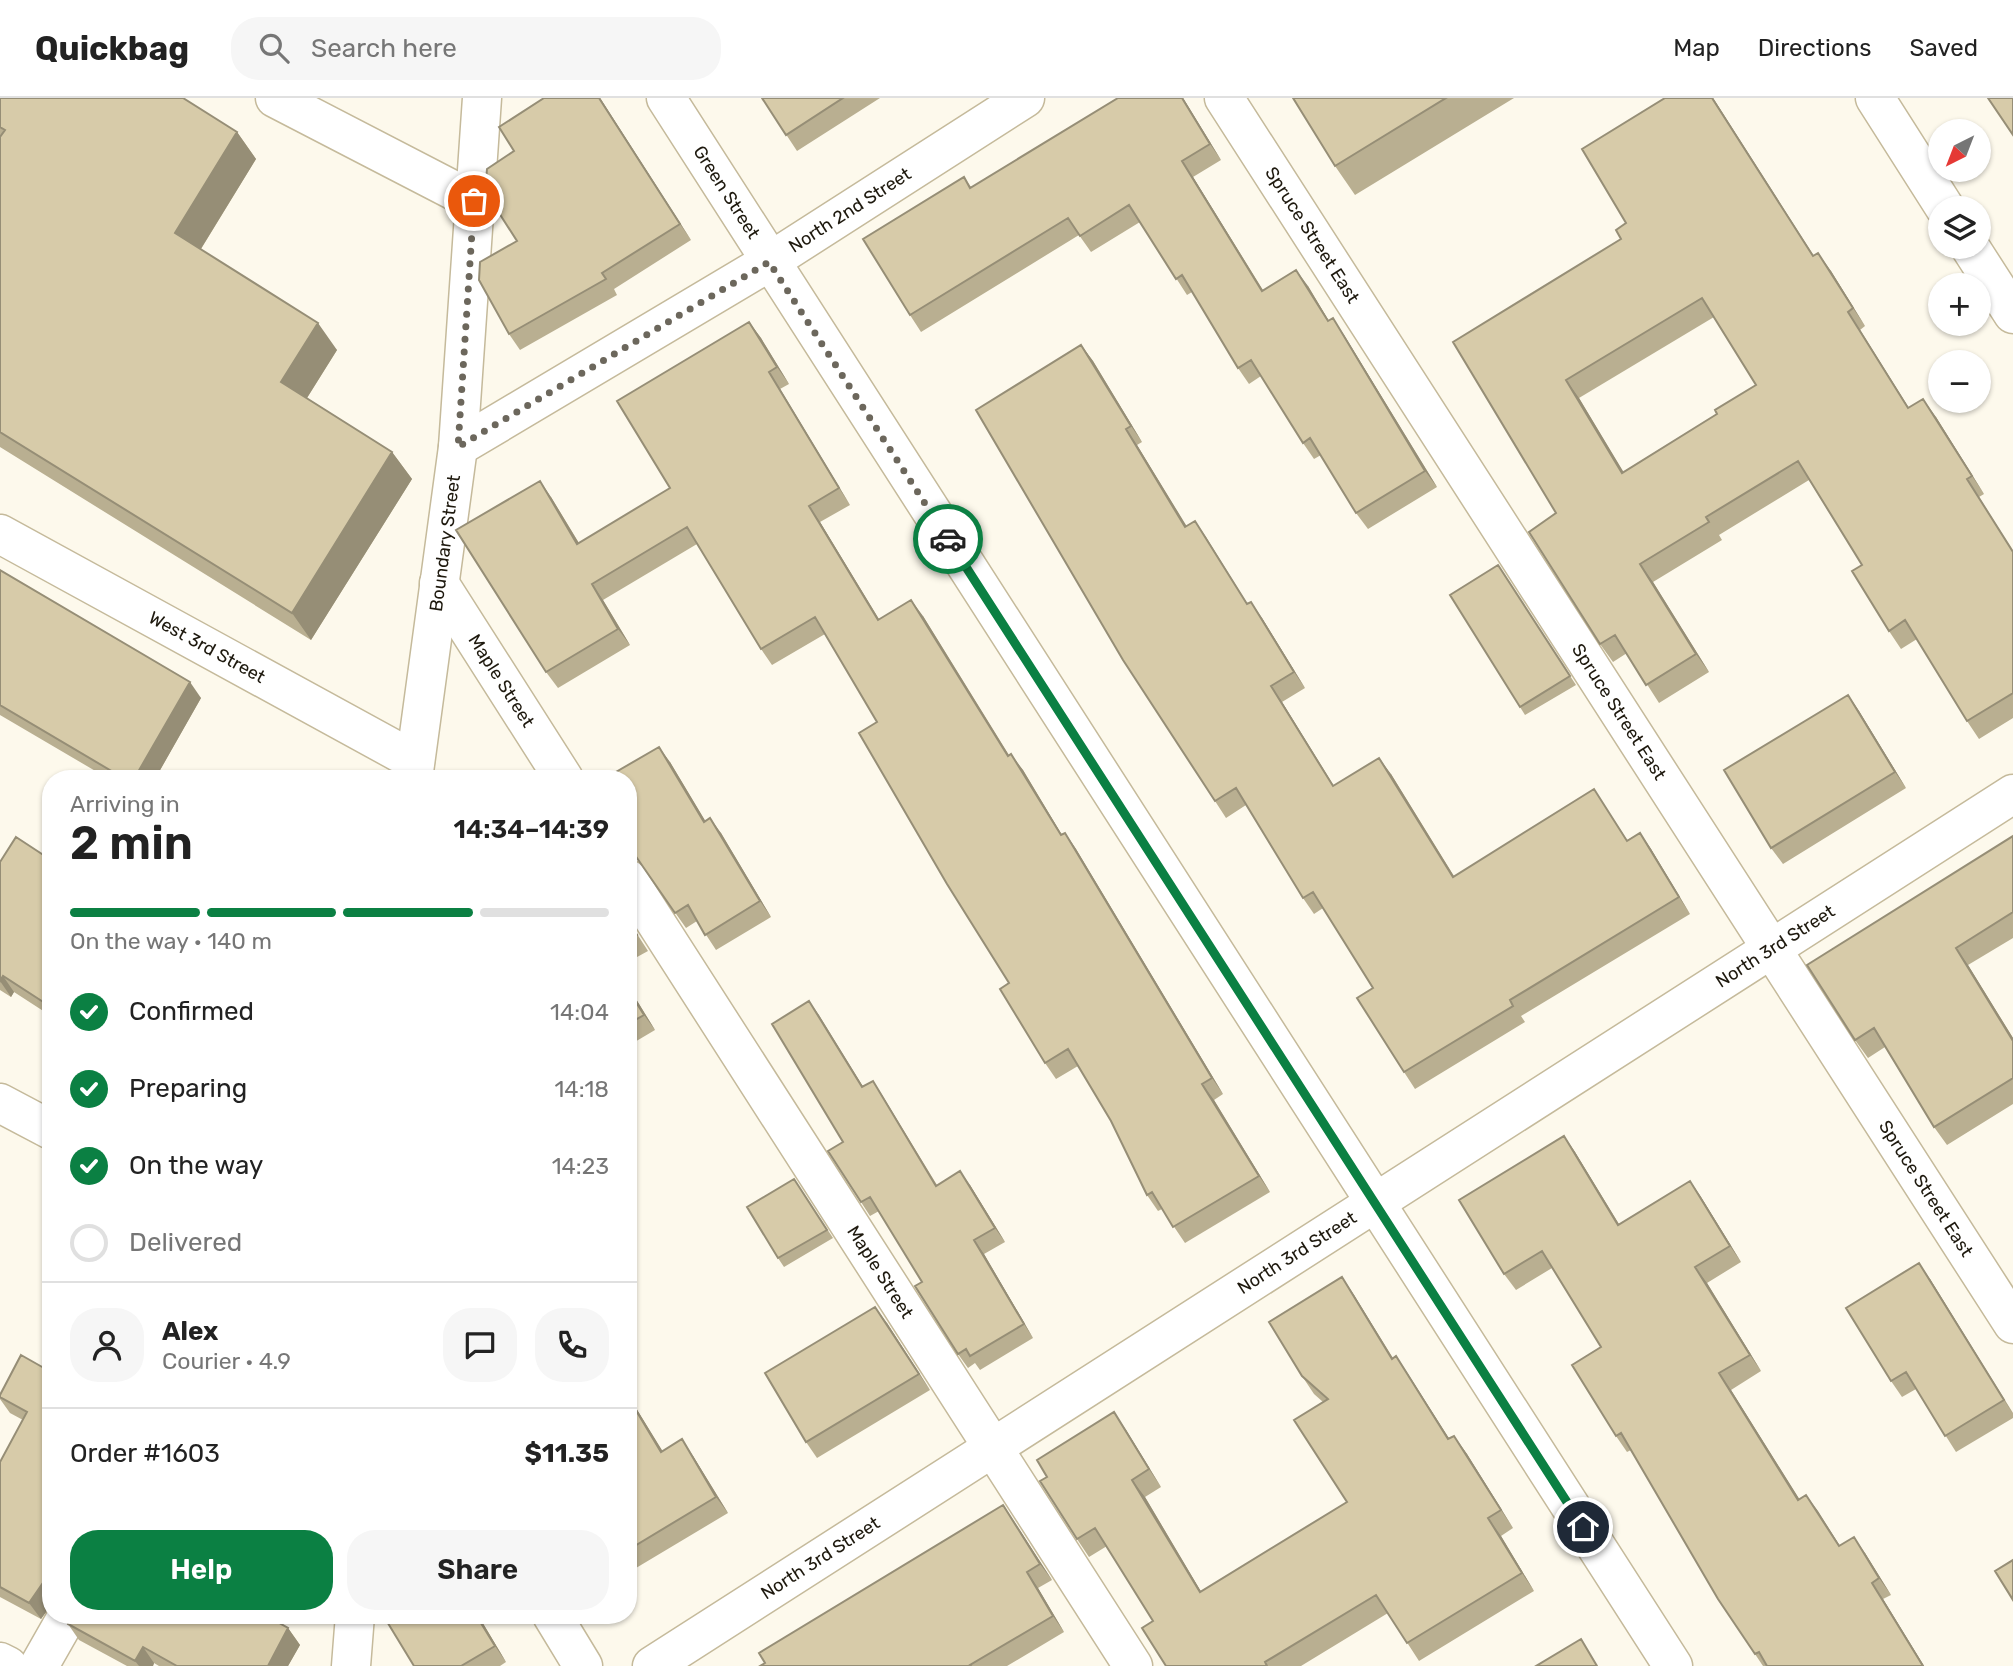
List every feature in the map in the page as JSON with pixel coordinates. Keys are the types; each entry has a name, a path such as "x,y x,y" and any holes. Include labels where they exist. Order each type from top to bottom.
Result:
{"main road":[{"path":"275,98 474,201"},
{"name":"Boundary Street","path":"414,770 458,447 482,98"},
{"name":"Green Street","path":"666,98 1673,1666"},
{"name":"North 2nd Street","path":"458,447 769,262 1025,98"},
{"name":"Spruce Street East","path":"1224,98 2013,1324"},
{"path":"1875,98 1937,196"},
{"path":"1978,259 2013,314"},
{"name":"West 3rd Street","path":"0,534 414,770"},
{"name":"Maple Street","path":"439,583 558,770"},
{"name":"North 3rd Street","path":"652,1666 2013,794"},
{"name":"Maple Street","path":"637,893 1133,1666"},
{"path":"0,1103 42,1125"},
{"path":"39,1666 63,1624"},
{"path":"351,1666 354,1624"},
{"path":"557,1624 583,1666"},
{"path":"0,1662 8,1666"}],"building":[{"path":"0,98 183,98 237,132 175,233 318,323 281,382 392,452 292,613 0,432 0,137 5,130 0,127"},
{"path":"544,98 599,98 680,224 602,273 606,279 509,334 479,280 480,262 517,241 485,191 487,169 514,151 499,127"},
{"path":"762,98 843,98 786,135"},
{"path":"1118,98 1182,98 1210,144 1182,161 1262,291 1296,270 1328,321 1333,318 1425,471 1356,513 1310,438 1303,443 1251,360 1238,368 1182,275 1176,279 1129,205 1080,236 1068,218 910,315 863,239 964,177 970,188"},
{"path":"1293,98 1446,98 1335,166"},
{"path":"1665,98 1712,98 1813,256 1818,253 1853,308 1848,312 1908,408 1923,399 1928,413 1932,413 1972,476 1967,479 2013,552 2013,693 1967,721 1905,620 1889,631 1852,571 1862,565 1798,461 1706,517 1709,522 1640,564 1696,654 1646,685 1615,635 1600,644 1529,532 1556,513 1453,342 1621,239 1616,230 1626,223 1582,149","holes":["1702,298 1756,385 1715,410 1717,414 1622,473 1566,380"]},
{"path":"1988,98 2013,98 2013,135"},
{"path":"749,322 777,367 769,372 839,488 809,506 878,620 911,600 1008,756 1011,754 1061,835 1065,833 1212,1078 1202,1084 1259,1176 1173,1227 1152,1192 1147,1195 1111,1121 1068,1049 1045,1063 1000,989 1009,983 947,884 859,733 877,722 815,617 761,649 687,527 592,584 618,629 546,672 456,530 540,481 577,544 670,488 617,401"},
{"path":"1081,345 1131,426 1126,429 1185,527 1195,521 1247,604 1251,602 1294,672 1271,686 1333,786 1379,758 1453,877 1594,789 1627,841 1640,833 1679,897 1510,1000 1513,1006 1404,1072 1357,998 1373,988 1313,892 1303,898 1236,788 1215,801 1123,660 976,410"},
{"path":"1498,565 1570,676 1520,707 1450,595"},
{"path":"0,570 190,682 139,770 110,770 0,705"},
{"path":"1848,695 1895,772 1771,848 1724,770"},
{"path":"659,747 704,822 710,818 760,901 705,935 688,905 675,913 637,858 637,770 619,770"},
{"path":"2013,836 2013,912 1956,948 2013,1041 2013,1078 1934,1127 1874,1028 1855,1040 1807,965"},
{"path":"16,837 42,854 42,1001 3,976 0,981 0,862"},
{"path":"809,1001 862,1087 873,1081 936,1186 960,1171 995,1228 974,1240 1024,1324 970,1356 966,1349 958,1354 915,1286 922,1282 870,1197 861,1202 828,1151 843,1142 772,1024"},
{"path":"637,1004 644,1015 637,1019"},
{"path":"1564,1136 1618,1225 1690,1181 1730,1246 1695,1267 1750,1355 1719,1373 1798,1500 1806,1495 1839,1546 1854,1537 1879,1578 1872,1583 1923,1666 1767,1666 1759,1652 1755,1654 1718,1599 1621,1433 1616,1436 1572,1365 1601,1347 1542,1251 1504,1274 1459,1200"},
{"path":"794,1179 827,1230 778,1258 747,1207"},
{"path":"1919,1263 2004,1400 1945,1436 1906,1372 1891,1381 1846,1308"},
{"path":"1342,1277 1392,1359 1396,1356 1448,1439 1454,1436 1501,1510 1488,1518 1522,1573 1407,1643 1376,1595 1265,1662 1267,1666 1166,1666 1142,1628 1153,1621 1095,1528 1077,1539 1040,1481 1047,1477 1037,1460 1114,1412 1149,1469 1132,1480 1200,1592 1347,1502 1294,1420 1328,1399 1302,1376 1269,1322"},
{"path":"875,1307 919,1374 806,1442 765,1373"},
{"path":"21,1355 42,1367 42,1584 29,1603 0,1587 0,1462 27,1412 0,1395"},
{"path":"637,1412 661,1452 682,1439 716,1497 637,1545"},
{"path":"1003,1505 1040,1564 1027,1572 1053,1616 971,1666 760,1666 765,1663 759,1653"},
{"path":"2013,1560 2013,1600 1995,1571"},
{"path":"68,1624 281,1624 288,1628 268,1666 177,1666 143,1647 135,1661"},
{"path":"388,1624 482,1624 495,1646 461,1666 414,1666"},
{"path":"1581,1639 1597,1666 1536,1666"}],"way so far":[{"path":"474,201 458,447 769,262 948,539"}],"route":[{"path":"948,539 1583,1527"}]}
